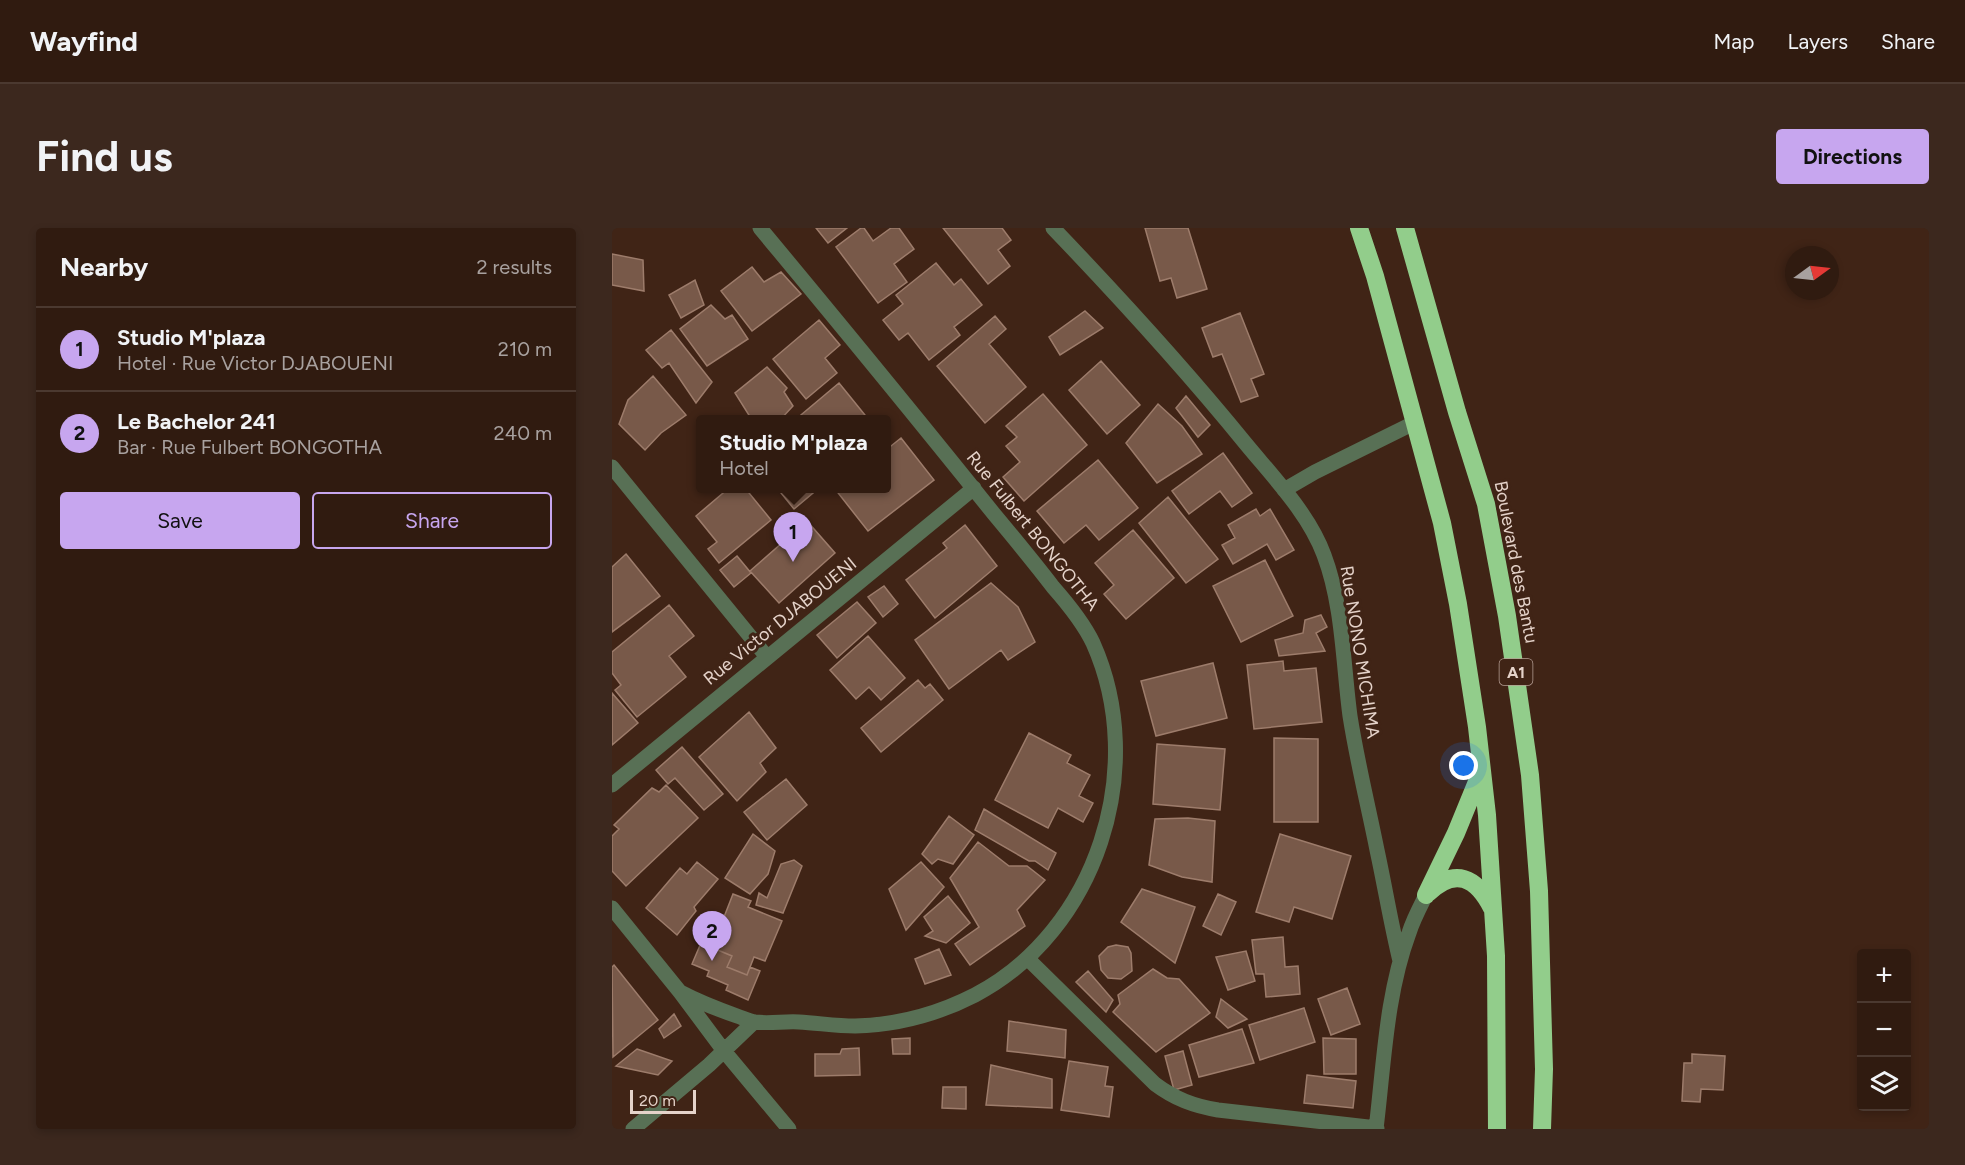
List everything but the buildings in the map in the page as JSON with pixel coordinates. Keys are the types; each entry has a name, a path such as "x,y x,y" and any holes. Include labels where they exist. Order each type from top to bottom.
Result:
{"highway":[{"path":"1359,228 1375,276 1442,523 1465,647 1483,767 1494,910 1497,1129"},
{"name":"Boulevard des Bantu","path":"1405,228 1457,412 1486,504 1507,616 1530,775 1539,891 1544,1057 1542,1129"},
{"path":"1426,895 1456,833 1483,767"},
{"path":"1426,895 1440,882 1458,878 1471,882 1485,895 1494,910"}],"street":[{"name":"Rue Fulbert BONGOTHA","path":"680,992 754,1022 854,1026 898,1022 945,1009 1008,976 1028,959 1071,907 1095,860 1103,837 1112,789 1114,762 1112,714 1102,666 1086,630 974,488 760,228"},
{"name":"Rue NONO MICHIMA","path":"1053,228 1168,350 1284,490 1312,530 1324,555 1339,615 1354,736 1400,961"},
{"path":"1284,490 1414,423"},
{"path":"612,467 767,657"},
{"name":"Rue Victor DJABOUENI","path":"612,785 974,488"},
{"path":"1028,959 1155,1084 1171,1096 1200,1107 1218,1110 1376,1129 1391,999 1409,931 1426,895"},
{"path":"612,908 724,1051 789,1129"},
{"path":"633,1129 724,1051 754,1022"}],"place":[{"name":"Studio M'plaza","path":"793,562"},
{"name":"Le Bachelor 241","path":"712,961"}]}
